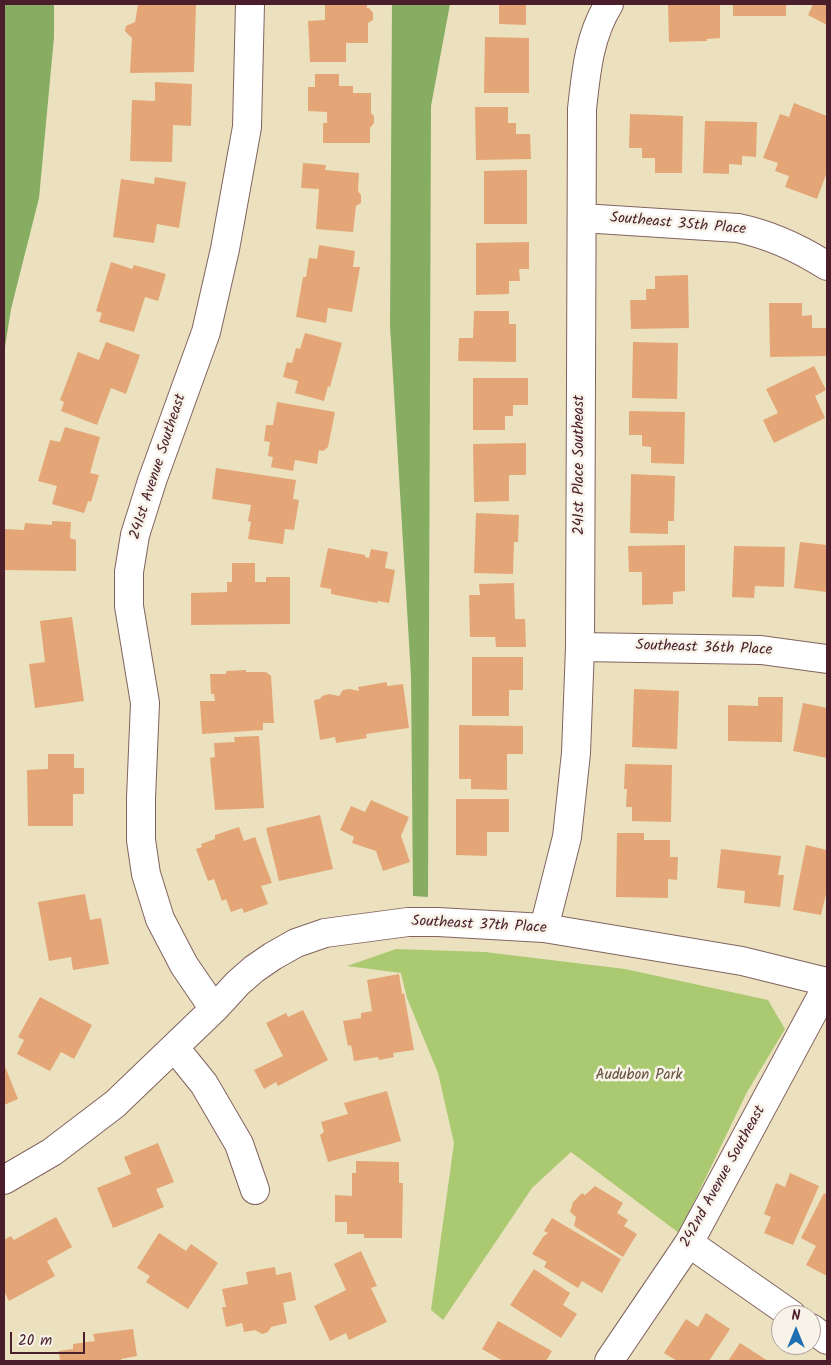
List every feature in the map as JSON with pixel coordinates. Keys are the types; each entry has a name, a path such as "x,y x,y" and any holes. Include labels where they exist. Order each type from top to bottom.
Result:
{"street":[{"name":"241st Avenue Southeast","path":"214,1009 184,965 160,919 146,874 141,840 145,704 129,606 129,572 135,535 152,482 206,332 225,249 247,127 250,4"},
{"name":"241st Place Southeast","path":"544,928 567,837 576,753 580,647 582,109 586,64 596,30 609,4"},
{"name":"Southeast 35th Place","path":"582,218 738,228 762,233 787,244 827,266"},
{"name":"Southeast 36th Place","path":"580,647 761,650 827,659"},
{"name":"Southeast 37th Place","path":"4,1180 52,1152 107,1110 175,1048 238,983 272,956 296,943 325,933 408,922 544,928 742,961 827,982"},
{"name":"242nd Avenue Southeast","path":"609,1361 689,1243 827,986"},
{"path":"175,1048 204,1084 239,1144 255,1190"},
{"path":"689,1243 778,1305"}],"green space":[{"path":"4,4 54,4 54,37 39,198 11,309 4,353"},
{"path":"392,4 450,4 431,106 428,897 413,896 411,676 390,326"},
{"name":"Audubon Park","path":"396,949 485,952 625,969 768,1000 785,1029 747,1092 679,1233 571,1152 532,1188 443,1320 431,1310 454,1143 438,1073 407,998 401,973 347,966"}],"building":[{"path":"138,4 196,4 194,72 130,73 132,38 125,31 126,26 135,22"},
{"path":"325,4 367,4 367,8 373,13 373,20 368,23 368,43 346,43 346,62 310,62 308,21 325,20"},
{"path":"499,4 526,4 526,25 499,24"},
{"path":"668,4 720,4 720,38 707,39 707,41 669,42"},
{"path":"733,4 786,4 786,16 733,16"},
{"path":"813,4 827,4 827,25 808,15"},
{"path":"485,37 529,38 529,93 484,93"},
{"path":"315,74 339,74 339,86 353,86 353,93 371,93 371,113 374,116 374,123 370,128 370,143 323,143 323,123 327,123 327,112 308,111 308,87 315,87"},
{"path":"155,82 192,84 191,126 173,125 172,162 130,161 132,100 155,101"},
{"path":"794,103 827,116 827,172 817,199 785,187 789,176 775,171 778,163 763,158 780,114 789,117"},
{"path":"475,107 508,107 508,123 516,123 516,134 530,134 531,159 476,160"},
{"path":"630,114 683,116 682,173 655,173 655,158 642,158 642,148 629,148"},
{"path":"705,121 757,122 756,157 742,156 742,165 729,164 729,174 703,173"},
{"path":"303,163 326,165 325,170 359,173 358,191 361,195 361,203 356,206 353,232 316,229 319,189 301,188"},
{"path":"527,170 527,224 484,224 484,171"},
{"path":"155,177 186,182 179,228 157,224 154,243 113,237 121,179 154,184"},
{"path":"529,242 529,269 519,269 520,281 509,281 509,294 476,295 476,243"},
{"path":"319,245 355,251 353,267 360,267 352,312 328,308 326,323 296,317 303,277 306,277 309,258 317,259"},
{"path":"111,262 132,269 134,265 166,274 158,301 145,297 134,332 99,322 102,313 96,311"},
{"path":"688,275 689,328 631,329 630,300 646,300 646,289 655,289 655,276"},
{"path":"769,303 802,303 802,316 812,315 812,328 827,328 827,356 770,357"},
{"path":"474,311 509,311 509,324 516,324 516,362 458,361 459,338 473,338"},
{"path":"305,333 342,343 330,387 328,386 324,401 295,393 298,381 283,377 287,362 292,363 296,348 300,349"},
{"path":"106,342 140,355 126,394 111,388 97,425 61,411 64,402 60,400 78,352 99,360"},
{"path":"633,342 678,343 677,399 632,398"},
{"path":"814,366 826,390 815,396 825,418 774,443 763,420 778,413 766,389"},
{"path":"473,378 528,378 528,405 513,405 513,416 505,416 505,430 473,430"},
{"path":"277,402 335,412 328,447 323,451 319,450 317,464 295,460 293,471 271,467 273,457 268,456 270,442 264,441 266,425 273,425"},
{"path":"629,411 685,412 684,464 651,463 651,447 642,446 642,435 629,435"},
{"path":"65,427 100,437 90,473 99,475 91,502 88,501 84,513 52,504 57,486 38,481 50,440 60,442"},
{"path":"526,443 526,475 509,475 509,501 474,502 473,444"},
{"path":"216,468 296,480 293,499 299,500 294,530 285,529 283,544 248,539 251,522 248,521 251,505 212,499"},
{"path":"631,474 675,476 674,521 668,521 668,534 630,533"},
{"path":"476,513 519,515 518,542 514,542 513,574 474,573"},
{"path":"52,521 71,522 70,538 76,540 76,571 4,570 4,529 24,530 25,523 52,525"},
{"path":"800,542 827,545 827,592 794,588"},
{"path":"685,545 685,591 673,592 673,604 642,605 642,572 629,572 628,546"},
{"path":"734,546 785,547 784,587 755,586 754,598 732,597"},
{"path":"328,548 365,555 365,557 369,558 371,549 388,552 385,568 395,570 389,603 378,601 377,603 331,594 331,589 320,587"},
{"path":"232,563 255,563 255,582 266,582 266,577 290,577 290,624 191,625 191,593 227,592 227,582 232,582"},
{"path":"514,583 515,619 525,619 526,647 496,647 495,637 470,637 469,595 480,595 479,584"},
{"path":"72,617 84,701 35,708 29,664 45,662 40,621"},
{"path":"472,657 523,657 523,690 509,690 509,716 472,716"},
{"path":"246,670 246,672 266,672 271,676 274,723 263,723 263,730 202,734 200,701 215,701 214,694 211,694 210,674 226,674 226,671"},
{"path":"387,682 387,686 403,684 409,728 366,734 367,738 336,743 335,737 320,740 314,700 329,694 339,696 343,690 359,691 358,687"},
{"path":"634,689 679,691 677,749 632,747"},
{"path":"758,697 783,697 782,742 728,741 728,705 758,706"},
{"path":"803,703 827,708 827,758 793,751"},
{"path":"459,725 523,726 523,754 507,754 507,790 471,789 471,779 459,779"},
{"path":"259,736 264,808 215,810 210,758 215,757 214,743 235,742 234,737"},
{"path":"48,754 74,754 74,768 84,768 84,794 73,794 73,826 28,826 27,770 48,769"},
{"path":"625,764 672,765 671,822 632,821 632,807 626,807 627,789 624,789"},
{"path":"456,799 509,799 509,832 487,832 487,856 456,855"},
{"path":"371,800 409,817 401,836 410,862 383,871 376,851 352,843 354,837 340,830 351,806 365,812"},
{"path":"320,815 333,869 279,881 266,828"},
{"path":"239,827 244,841 255,837 272,883 261,886 268,904 244,913 242,908 231,912 226,899 222,901 214,879 208,881 196,849 202,847 201,844 215,839 215,835"},
{"path":"617,833 644,833 644,840 670,840 670,857 678,857 677,880 668,879 668,898 616,897"},
{"path":"806,845 827,850 827,890 821,915 793,910"},
{"path":"721,849 781,856 778,875 784,875 780,907 744,903 745,891 717,888"},
{"path":"85,894 90,920 101,918 109,964 73,970 71,957 49,961 38,902"},
{"path":"399,974 414,1050 393,1053 394,1057 379,1060 378,1057 354,1061 351,1045 348,1046 343,1021 361,1018 361,1013 372,1011 367,980"},
{"path":"40,997 92,1025 74,1059 61,1052 50,1071 17,1054 24,1040 18,1037"},
{"path":"303,1010 328,1060 278,1086 276,1082 264,1089 254,1070 283,1056 266,1023 286,1013 288,1017"},
{"path":"4,1064 18,1099 4,1105"},
{"path":"387,1091 401,1141 328,1162 320,1135 324,1132 321,1122 348,1114 344,1103"},
{"path":"158,1143 174,1182 156,1189 164,1207 113,1228 97,1188 131,1174 124,1157"},
{"path":"356,1161 399,1162 399,1183 403,1183 402,1238 364,1238 364,1234 347,1234 347,1222 335,1222 335,1195 352,1196 352,1173 356,1173"},
{"path":"790,1173 819,1186 793,1245 764,1233 771,1217 764,1214 776,1183 785,1187"},
{"path":"595,1186 623,1203 617,1213 628,1220 624,1226 637,1234 623,1257 574,1226 576,1217 570,1212 573,1202 582,1193 585,1195"},
{"path":"824,1193 827,1195 827,1276 806,1265 816,1246 801,1238"},
{"path":"56,1217 72,1247 47,1261 55,1276 9,1301 4,1291 4,1240 11,1236 14,1240"},
{"path":"552,1218 621,1259 602,1293 582,1281 578,1288 544,1267 547,1262 532,1254 543,1237 548,1233 544,1231"},
{"path":"159,1233 186,1251 191,1244 218,1263 188,1309 146,1282 150,1276 137,1268"},
{"path":"361,1251 377,1286 371,1288 387,1322 349,1340 346,1333 330,1341 314,1306 346,1290 334,1264"},
{"path":"275,1267 276,1275 291,1272 296,1300 283,1303 287,1323 271,1327 268,1332 262,1334 255,1330 244,1332 242,1323 226,1327 222,1307 226,1307 222,1289 248,1284 246,1272"},
{"path":"534,1269 570,1293 563,1305 577,1314 561,1338 510,1305"},
{"path":"706,1313 730,1329 709,1361 677,1361 664,1353 686,1319 698,1327"},
{"path":"498,1321 552,1351 546,1361 503,1361 482,1349"},
{"path":"133,1329 137,1356 121,1359 121,1361 60,1361 59,1351 73,1349 73,1344 95,1341 93,1334"},
{"path":"740,1343 768,1361 728,1361"}]}
